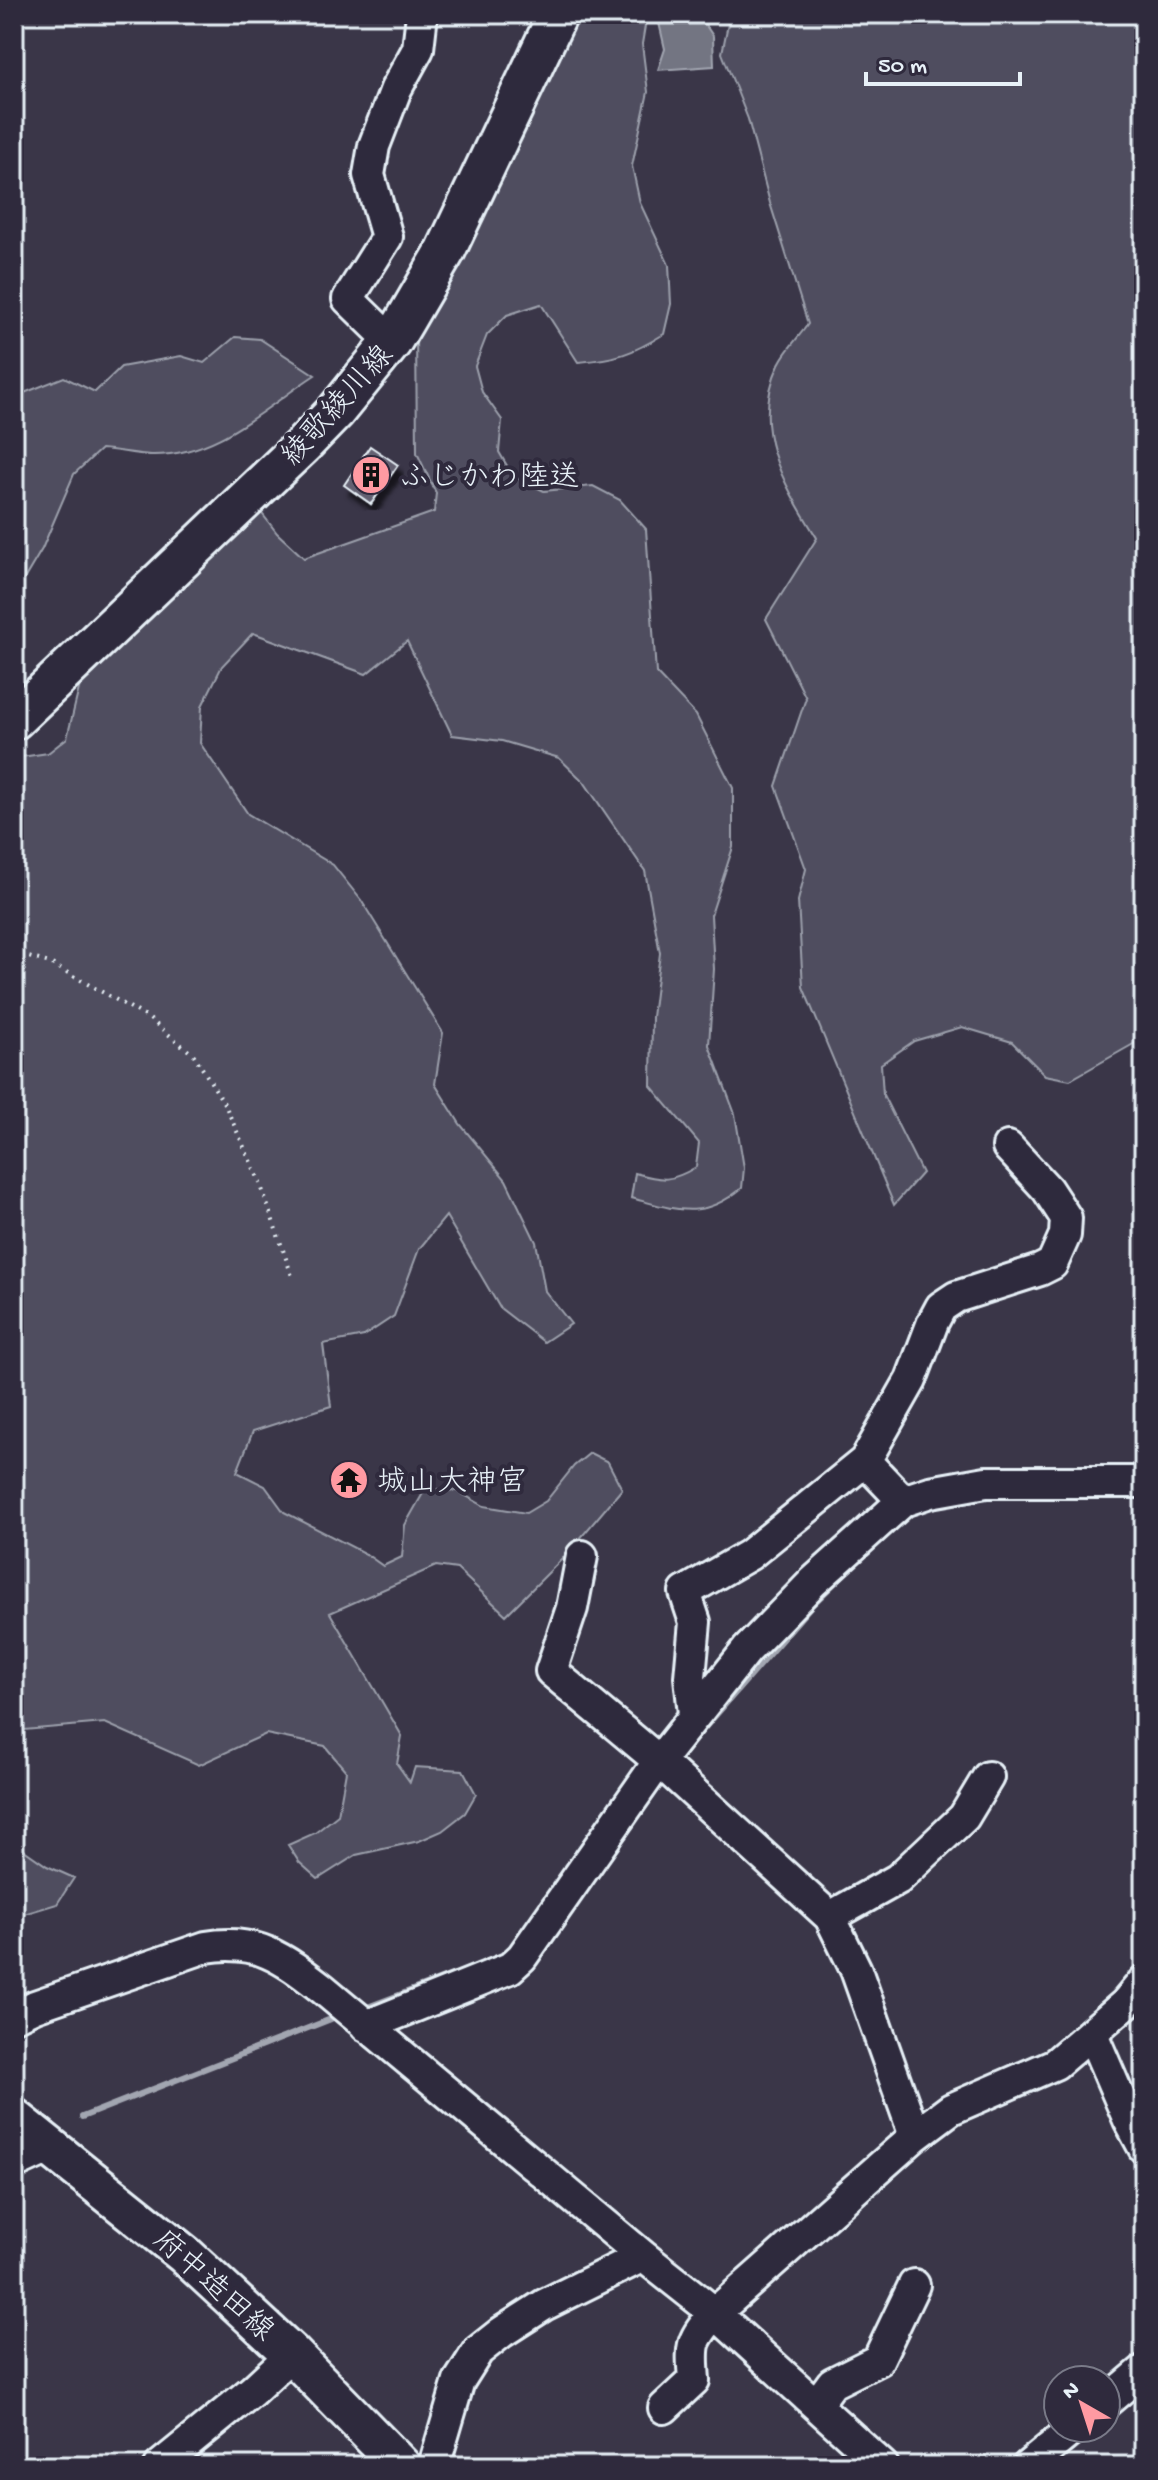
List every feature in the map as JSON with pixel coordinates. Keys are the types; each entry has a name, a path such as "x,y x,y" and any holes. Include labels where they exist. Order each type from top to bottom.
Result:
{"main road":[{"name":"綾歌綾川線","path":"14,720 303,445 336,411 392,342 446,250 558,14"},
{"name":"府中造田線","path":"14,2118 185,2255 292,2354 401,2466"}],"street":[{"path":"392,342 348,299 387,237 369,175 374,146 396,89 418,49 422,14"},
{"path":"694,1714 690,1677 695,1622 685,1592 749,1555 865,1461 911,1380 941,1307 956,1297 1052,1264 1065,1235 1066,1218 1047,1189 1008,1147"},
{"path":"865,1461 903,1501"},
{"path":"366,2026 510,1968 522,1957 659,1761 747,1650 813,1582 903,1501 930,1492 986,1482 1144,1482"},
{"path":"582,1556 572,1608 551,1671 659,1761 830,1917 856,1970 915,2136"},
{"path":"830,1917 898,1879 964,1817 988,1777"},
{"path":"14,2016 185,1953 225,1943 257,1948 283,1958 715,2313 883,2466"},
{"path":"664,2408 694,2380 691,2347 715,2313 915,2136 951,2109 1055,2064 1134,2004 1144,1981"},
{"path":"1092,2034 1144,2148"},
{"path":"14,2164 51,2147"},
{"path":"434,2466 459,2381 478,2351 544,2305 643,2256"},
{"path":"816,2405 832,2383 878,2360 914,2285"},
{"path":"160,2466 292,2354"},
{"path":"1122,2389 1144,2370"},
{"path":"1028,2466 1055,2444"}],"path":[{"path":"14,953 50,963 147,1017 194,1055 225,1105 259,1180 292,1276"}],"shaded area":[{"path":"573,14 647,14 642,44 648,92 632,166 640,203 669,265 671,304 664,334 623,354 578,362 541,304 507,315 487,335 475,366 482,392 502,420 499,452 513,476 544,491 593,486 620,500 646,529 656,673 696,715 733,788 733,847 711,915 714,969 709,1045 735,1114 744,1168 742,1188 728,1198 701,1209 676,1209 631,1198 635,1173 667,1179 687,1172 696,1167 699,1143 651,1086 652,1017 660,953 645,871 584,782 559,758 502,741 452,735 407,641 366,674 253,633 222,666 202,706 200,743 248,814 333,865 361,900 443,1033 435,1084 460,1124 506,1180 536,1242 545,1291 571,1324 544,1342 500,1308 446,1216 419,1249 394,1316 364,1336 323,1344 331,1406 253,1431 237,1472 265,1486 284,1512 383,1566 402,1557 405,1525 426,1488 457,1491 484,1506 526,1513 546,1501 574,1466 590,1453 608,1462 622,1489 567,1554 506,1615 457,1569 436,1566 330,1613 402,1736 397,1764 410,1782 415,1767 463,1770 476,1794 465,1813 442,1831 419,1841 356,1855 318,1879 299,1862 288,1845 315,1833 338,1815 346,1771 325,1746 266,1734 199,1765 105,1723 24,1730 14,1702 14,938 19,939 14,908 14,758 48,753 67,738 82,676 260,511 277,533 304,558 434,512 436,493 417,453 416,330"},
{"path":"724,14 1144,14 1144,1038 1070,1080 1045,1075 1012,1042 962,1027 914,1041 881,1064 883,1095 922,1173 894,1205 803,987 798,901 806,869 776,786 806,698 766,619 817,538 793,497 774,455 768,411 779,364 808,324 770,203 748,119 722,53 728,24"},
{"path":"235,337 260,339 315,375 238,428 196,448 150,455 101,449 74,474 42,549 14,596 14,397 64,377 95,392 121,367 181,356 204,363"},
{"path":"14,1843 47,1866 74,1878 57,1904 14,1917"}],"water":[{"path":"657,14 698,14 713,36 714,66 658,70 665,49"}],"building":[{"name":"ふじかわ陸送","path":"370,446 398,465 371,504 344,485"}],"waterway":[{"path":"695,1739 811,1606 843,1575"},
{"path":"365,2008 454,1974"},
{"path":"82,2117 331,2019"}],"place":[{"name":"ふじかわ陸送","path":"371,475"},
{"name":"城山大神宮","path":"349,1480"}]}
